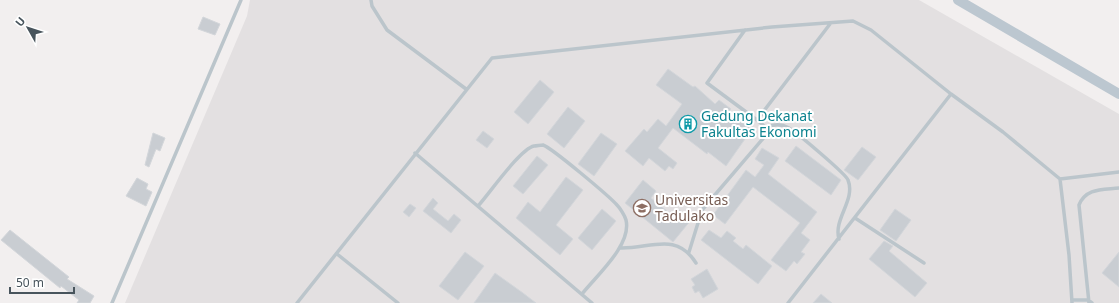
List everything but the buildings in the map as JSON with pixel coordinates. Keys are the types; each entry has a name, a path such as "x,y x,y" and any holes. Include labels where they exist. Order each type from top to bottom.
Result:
{"street":[{"path":"958,0 1119,94"}],"lane":[{"path":"112,303 240,0"},
{"path":"372,0 372,6 387,30 466,89"},
{"path":"297,303 492,58 745,30 853,21 871,30 951,94 1003,132 1060,179 1069,255 1072,301 1088,301 1092,303"},
{"path":"757,120 830,24"},
{"path":"689,252 702,210 766,135 766,128 757,120 707,83 745,30"},
{"path":"788,303 951,94"},
{"path":"766,128 774,124 789,128 838,169 848,180 849,195 836,231 839,239"},
{"path":"478,206 517,159 529,148 543,145 618,205 626,220 626,234 620,248 582,294"},
{"path":"415,153 592,303"},
{"path":"1060,179 1119,172"},
{"path":"1088,301 1079,205 1082,198 1092,191 1119,188"},
{"path":"855,218 924,263"},
{"path":"620,248 636,248 651,244 667,243 689,252 696,263"},
{"path":"337,254 398,303"}],"shaded area":[{"name":"Universitas Tadulako","path":"250,0 919,0 1119,114 1119,303 125,303 247,16"}],"place":[{"name":"Gedung Dekanat Fakultas Ekonomi","path":"688,124"},
{"name":"Universitas Tadulako","path":"642,208"}]}
